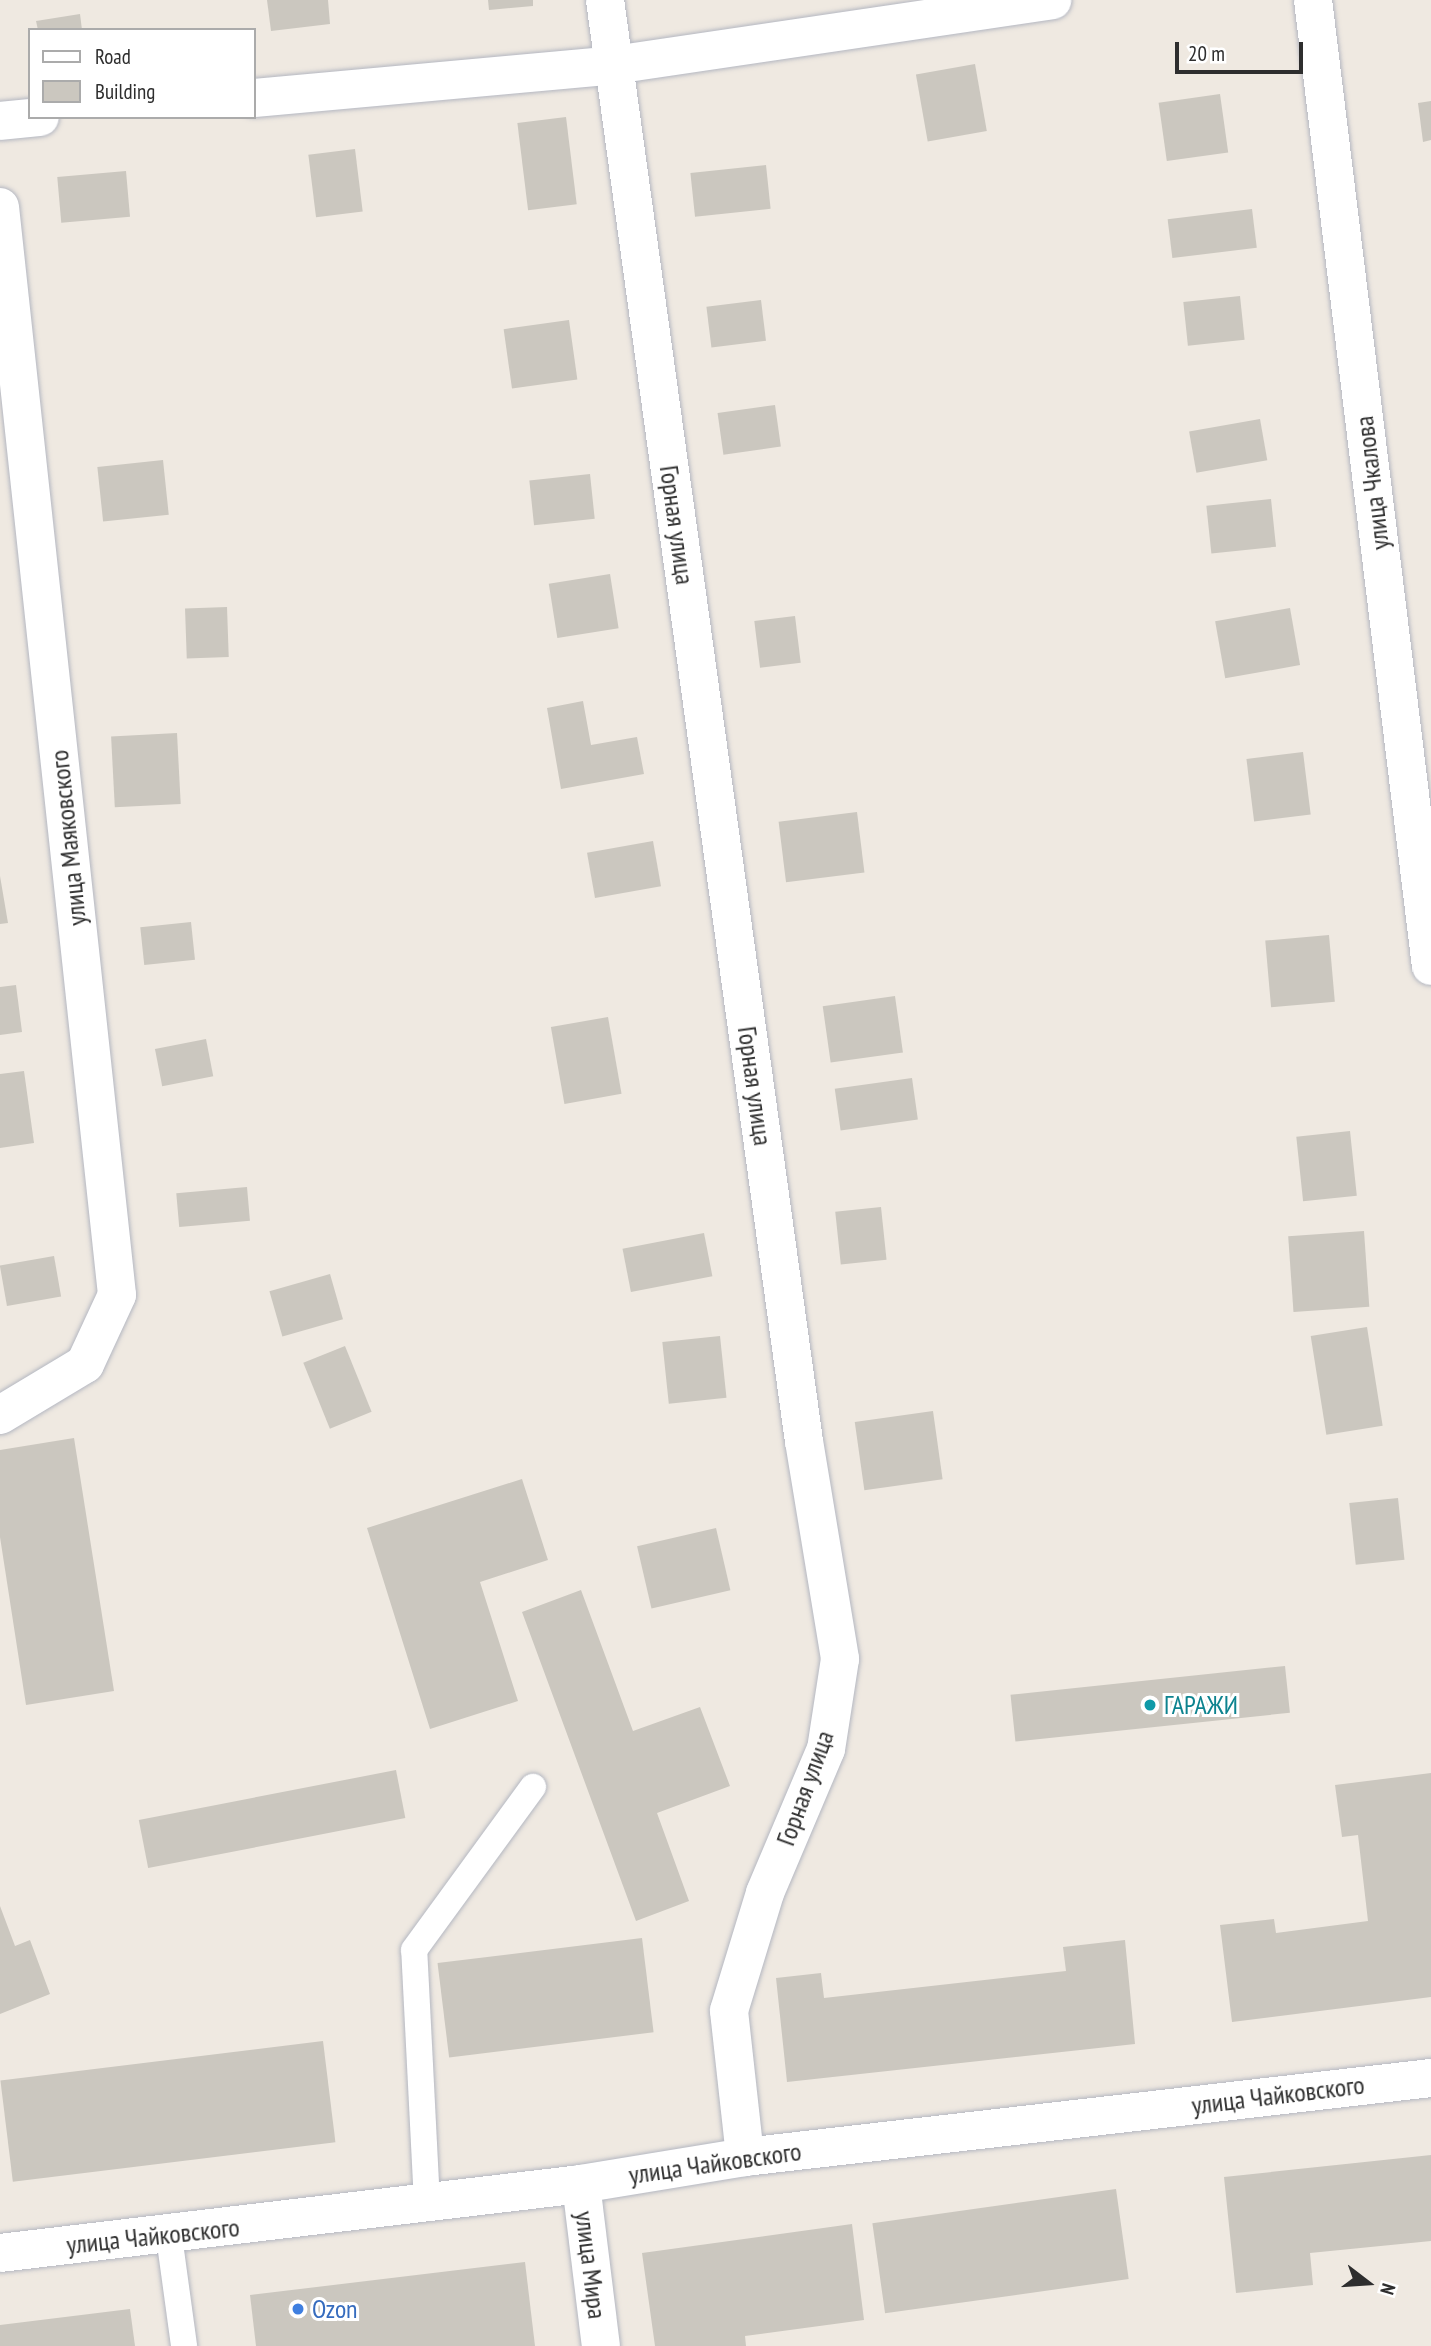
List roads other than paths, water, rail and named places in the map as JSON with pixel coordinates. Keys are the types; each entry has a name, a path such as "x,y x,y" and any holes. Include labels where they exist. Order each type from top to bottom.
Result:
{"street":[{"name":"Горная улица","path":"605,0 804,1441 840,1659 826,1749 765,1893 729,2011 745,2157"},
{"path":"256,98 614,65 1052,0"},
{"name":"улица Чкалова","path":"1313,0 1431,966"},
{"path":"0,121 28,118"},
{"name":"улица Маяковского","path":"0,207 117,1295 85,1363 0,1415"},
{"name":"улица Чайковского","path":"4,2243 169,2236 581,2184 745,2157 1431,2078"},
{"name":"улица Мира","path":"581,2184 601,2346"}],"lane":[{"path":"427,2203 414,1950 533,1787"},
{"path":"169,2236 184,2346"}],"place":[{"name":"ГАРАЖИ","path":"1150,1705"},
{"name":"Ozon","path":"298,2309"}]}
